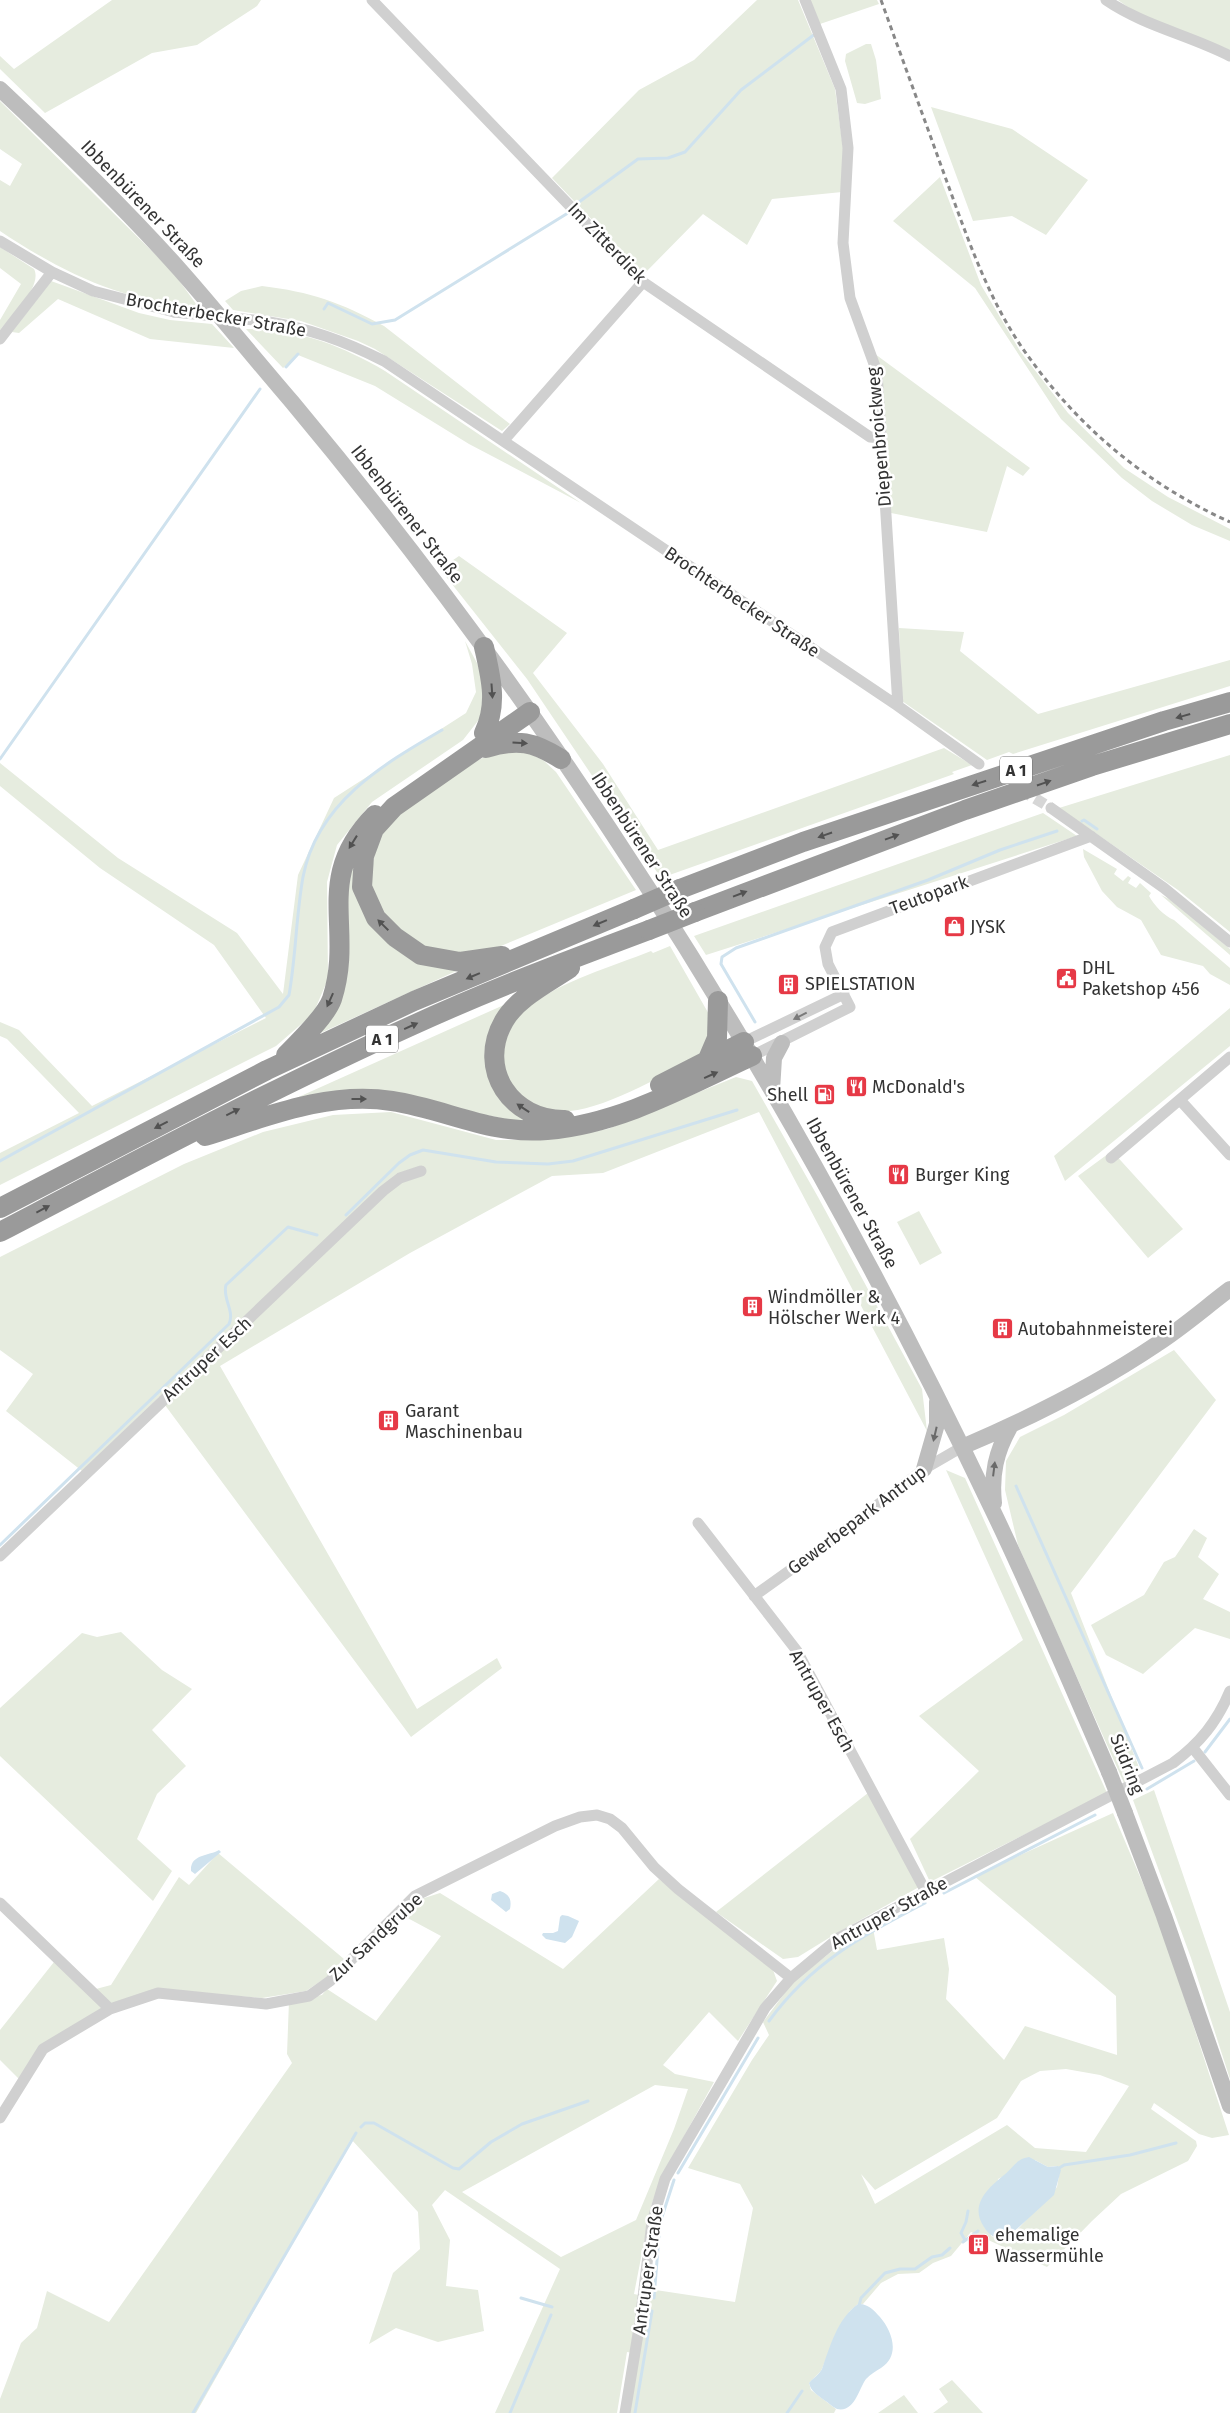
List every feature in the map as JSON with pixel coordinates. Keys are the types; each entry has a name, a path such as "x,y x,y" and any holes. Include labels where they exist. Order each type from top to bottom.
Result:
{"highway":[{"path":"480,742 490,719 493,687 484,647"},
{"name":"A 1","path":"0,1208 267,1070 414,1001 680,890 822,836 1155,724 1230,702"},
{"path":"526,707 394,807 374,829 364,856 362,887 376,918 395,937 421,955 460,962 502,956 566,937"},
{"name":"A 1","path":"0,1232 173,1141 413,1025 505,985 983,804 1092,766 1230,724"},
{"path":"267,1070 305,1037 332,1000 339,966 339,876 349,846 362,828 379,810 468,748 480,742 499,744 519,742 540,746 561,759"},
{"path":"596,950 529,996 504,1020 494,1047 494,1060 501,1084 514,1102 528,1112 546,1118 564,1120 586,1116 635,1097 708,1060 748,1049"},
{"path":"708,1060 717,1038 718,1001"},
{"path":"173,1141 202,1137 275,1113 311,1104 353,1098 394,1101 489,1128 522,1131 573,1127 616,1115 650,1102 748,1049"}],"main road":[{"name":"Ibbenbürener Straße","path":"0,89 45,130 178,268 361,485 484,647 664,914 748,1049 883,1292 962,1447"},
{"path":"772,1092 774,1058 782,1043"},
{"path":"962,1447 1010,1427 1093,1385 1150,1349 1230,1289"},
{"path":"924,1469 937,1424 937,1398"},
{"path":"995,1515 992,1483 995,1460 1001,1442 1010,1427"},
{"name":"Südring","path":"962,1447 995,1515 1109,1772 1164,1916 1230,2106"}],"street":[{"name":"Im Zitterdiek","path":"372,0 643,282 870,437 881,438"},
{"name":"Diepenbroickweg","path":"806,0 841,89 848,148 843,244 850,298 877,372 898,706"},
{"path":"1106,0 1136,19 1202,43 1230,56"},
{"name":"Brochterbecker Straße","path":"0,241 52,272 93,291 174,312 264,321 302,327 342,340 384,361 898,706 979,764"},
{"path":"0,339 52,272"},
{"path":"504,440 643,282"},
{"path":"1051,808 1164,888 1230,942"},
{"name":"Teutopark","path":"748,1049 782,1043 850,1007 828,964 825,948 832,932 1091,836"},
{"path":"748,1049 844,994"},
{"path":"1111,1158 1230,1057"},
{"path":"1180,1100 1230,1154"},
{"name":"Antruper Esch","path":"0,1556 383,1191 400,1178 421,1171"},
{"name":"Gewerbepark Antrup","path":"754,1596 828,1543 924,1469 962,1447"},
{"name":"Antruper Esch","path":"698,1523 797,1651 926,1892"},
{"name":"Antruper Straße","path":"626,2413 640,2322 652,2222 665,2179 752,2027 790,1978 840,1937 1173,1764 1193,1748 1211,1729 1230,1691"},
{"path":"1193,1748 1230,1795"},
{"name":"Zur Sandgrube","path":"0,2118 43,2049 110,2009 158,1993 266,2004 309,1996 330,1981 415,1896 555,1826 580,1817 597,1815 610,1819 622,1828 654,1867 678,1889 790,1978"},
{"path":"0,1903 110,2009"}],"shaded area":[{"path":"112,0 261,0 257,6 197,45 152,53 45,113 0,69 0,56 14,69"},
{"path":"757,0 798,0 835,89 843,148 842,192 772,199 747,245 703,214 644,274 552,178 639,90 694,60"},
{"path":"810,0 877,0 879,4 820,24"},
{"path":"1118,0 1230,0 1230,50 1139,15"},
{"path":"866,44 871,44 876,60 881,99 865,104 857,103 845,61 846,54"},
{"path":"0,101 173,272 199,308 144,299 94,283 47,260 0,231 0,180 10,186 22,164 0,149"},
{"path":"931,107 1012,129 1088,180 1046,235 1012,216 973,221"},
{"path":"940,177 981,285 1020,351 1068,413 1124,468 1168,497 1230,529 1230,541 1192,525 1152,501 1122,478 1061,419 975,288 893,221"},
{"path":"0,247 34,269 36,276 34,284 24,301 0,330 0,320 21,284 0,268"},
{"path":"51,281 139,313 170,320 212,324 234,348 150,339 58,299 19,333 12,332"},
{"path":"262,286 296,291 325,299 353,310 384,326 510,424 502,431 375,349 358,341 301,321 233,310 225,301 241,291"},
{"path":"246,329 301,335 352,353 385,371 581,503 469,444 375,386 298,355 283,368"},
{"path":"875,354 1030,468 1023,476 1007,466 987,532 891,513"},
{"path":"459,556 567,633 533,673 603,764 658,850 944,748 972,765 952,772 954,774 661,878 527,679 440,569"},
{"path":"899,628 964,632 960,651 1038,714 1230,660 1230,686 1013,754 1009,752 987,760 902,701"},
{"path":"465,641 477,663 486,688 481,717 463,740 372,802 337,845 327,882 328,979 313,1014 276,1046 0,1185 0,1153 79,1113 7,1039 0,1036 0,1022 19,1030 92,1106 266,1018 214,945 100,868 0,786 0,763 118,858 237,933 283,994 298,875 334,798 466,713 476,692 472,664"},
{"path":"524,751 543,760 556,772 636,890 496,948 451,954 415,943 382,914 370,882 377,840 392,819 478,760 492,754"},
{"path":"1230,755 1230,932 1178,890 1059,808"},
{"path":"1043,813 1077,836 706,955 694,936"},
{"path":"367,835 374,922 465,967 314,1036 325,1020 342,883"},
{"path":"1083,849 1117,869 1114,874 1123,881 1128,876 1131,878 1128,883 1136,888 1140,883 1151,893 1149,896 1160,910 1230,968 1230,985 1210,974 1203,966 1161,955 1141,920 1117,907 1102,891 1084,857"},
{"path":"1161,895 1173,901 1230,949 1230,955"},
{"path":"670,946 710,1016 713,1029 704,1052 639,1088 586,1108 566,1112 552,1111 537,1108 528,1102 507,1079 503,1060 506,1040 521,1013 556,989 651,951 653,953"},
{"path":"517,999 491,1059 547,1127 413,1101 283,1104"},
{"path":"1230,1008 1230,1046 1065,1181 1054,1156"},
{"path":"736,1077 752,1081 818,1197 922,1389 927,1431 759,1112 603,1173 552,1176 410,1253 220,1366 417,1709 497,1658 502,1668 411,1737 159,1397 82,1471 6,1411 33,1374 0,1350 0,1257 184,1164 263,1132 333,1115 391,1112 496,1140 542,1140 608,1129"},
{"path":"1112,1151 1183,1229 1148,1258 1078,1176"},
{"path":"919,1211 942,1253 920,1265 897,1222"},
{"path":"1174,1350 1216,1400 1071,1593 1140,1770 1124,1783 1018,1545 1005,1490 1006,1461 1020,1437 1064,1415"},
{"path":"946,1470 965,1478 1107,1793 930,1882 910,1839 979,1771 919,1716 1023,1640"},
{"path":"1194,1529 1207,1538 1198,1557 1219,1574 1203,1599 1230,1612 1230,1639 1195,1628 1143,1674 1106,1655 1091,1625 1144,1595 1164,1562 1175,1557"},
{"path":"121,1632 162,1670 192,1689 152,1730 186,1766 157,1794 137,1839 172,1871 153,1901 0,1756 0,1708 82,1633 97,1637"},
{"path":"1154,1790 1230,2012 1230,2079 1191,1958 1133,1800"},
{"path":"868,1793 919,1887 798,1957 783,1959 716,1912"},
{"path":"1113,1813 1161,1926 1229,2135 1212,2138 1199,2134 1154,2103 1151,2109 1196,2141 1197,2146 1188,2161 1121,2194 1047,2267 971,2232 951,2256 933,2263 919,2273 898,2274 881,2283 863,2304 858,2304 850,2311 839,2328 821,2371 809,2383 811,2390 836,2409 834,2413 630,2413 639,2354 627,2352 617,2413 495,2413 560,2269 445,2190 432,2205 450,2240 446,2286 478,2290 484,2331 438,2342 396,2328 369,2344 393,2273 420,2249 418,2212 351,2139 196,2413 0,2413 0,2399 21,2343 37,2328 47,2291 109,2322 292,2063 287,2054 289,2001 322,1995 327,1989 376,2021 441,1936 402,1915 418,1900 440,1893 563,1969 659,1879 773,1970 777,1981 738,2041 709,2012 663,2065 675,2074 714,2082 662,2176 651,2206 634,2294 647,2297 649,2289 735,2302 753,2208 740,2184 688,2168 752,2060 769,2035 763,2022 793,1982 841,1944 873,1928 877,1950 944,1938 949,1969 946,1999 1004,2060 1025,2026 1117,2055 1116,1996 974,1876","holes":["1066,2069 1100,2075 1129,2086 1086,2152 1035,2148 1007,2125 875,2204 861,2174 875,2190 997,2118 1021,2081 1040,2071","655,2085 688,2089 674,2129 636,2220 561,2257 462,2192","1035,2160 1048,2167 1057,2166 1060,2170 1057,2187 1015,2232 1003,2240 991,2236 998,2179"]},
{"path":"218,1853 344,1959 327,1977 306,1991 262,1998 154,1990 42,2046 19,2079 0,2060 0,2030 54,1962 96,1989 111,1985 179,1877 189,1885"},
{"path":"952,2380 983,2413 933,2413 948,2402 939,2389"},
{"path":"904,2395 918,2413 878,2413"}],"water":[{"path":"219,1850 221,1852 195,1874 191,1871 192,1865 197,1858"},
{"path":"500,1891 508,1895 511,1902 510,1909 506,1912 491,1900 492,1894"},
{"path":"562,1915 579,1921 572,1937 565,1943 546,1939 542,1935 543,1933 558,1931"},
{"path":"1029,2157 1048,2167 1058,2166 1061,2170 1054,2195 1008,2237 1003,2240 997,2238 988,2232 980,2219 979,2211 982,2198 1018,2161"},
{"path":"858,2304 870,2308 878,2314 891,2336 893,2350 887,2363 866,2379 852,2404 843,2409 837,2409 815,2393 809,2383 822,2369 839,2325"}],"waterway":[{"path":"579,202 638,159 668,158 685,152 741,90 815,34"},
{"path":"324,309 328,303 372,324 395,320 568,213"},
{"path":"286,367 298,354"},
{"path":"0,759 260,389"},
{"path":"0,1161 279,1007 289,995 303,877 311,851 322,828 337,807 375,772 442,730"},
{"path":"1082,821 1084,820 1097,829"},
{"path":"755,1022 721,964 722,957 736,948 928,880 1000,850 1057,831"},
{"path":"346,1215 399,1163 410,1155 423,1150 496,1162 548,1164 573,1161 737,1110"},
{"path":"0,1545 229,1324 230,1314 225,1290 226,1285 288,1227 317,1235"},
{"path":"1016,1486 1142,1768"},
{"path":"1205,1752 1230,1719"},
{"path":"1147,1789 1194,1761"},
{"path":"944,1893 1095,1815"},
{"path":"769,2021 802,1983 839,1952 925,1903"},
{"path":"678,2173 758,2038"},
{"path":"361,2127 365,2123 374,2123 453,2168 459,2169 491,2142 522,2124 588,2101"},
{"path":"193,2413 356,2133"},
{"path":"1056,2170 1064,2165 1130,2155 1176,2143"},
{"path":"654,2298 660,2223 674,2180"},
{"path":"965,2240 961,2233 968,2211"},
{"path":"963,2242 978,2231"},
{"path":"859,2306 861,2298 885,2273 900,2269 915,2269 932,2257 942,2255 950,2248"},
{"path":"521,2298 552,2307"},
{"path":"635,2413 652,2311"},
{"path":"510,2413 551,2315"},
{"path":"787,2413 802,2391"}],"tunnel":[{"path":"1021,790 1051,808"}],"railway":[{"path":"881,0 972,250 1002,315 1028,356 1070,408 1118,452 1171,491 1230,522"}],"place":[{"name":"JYSK","path":"954,927"},
{"name":"DHL Paketshop 456","path":"1066,978"},
{"name":"SPIELSTATION","path":"789,984"},
{"name":"McDonald's","path":"856,1087"},
{"name":"Shell","path":"824,1095"},
{"name":"Burger King","path":"899,1175"},
{"name":"Windmöller & Hölscher Werk 4","path":"752,1307"},
{"name":"Autobahnmeisterei","path":"1002,1329"},
{"name":"Garant Maschinenbau","path":"389,1421"},
{"name":"ehemalige Wassermühle","path":"979,2245"}]}
